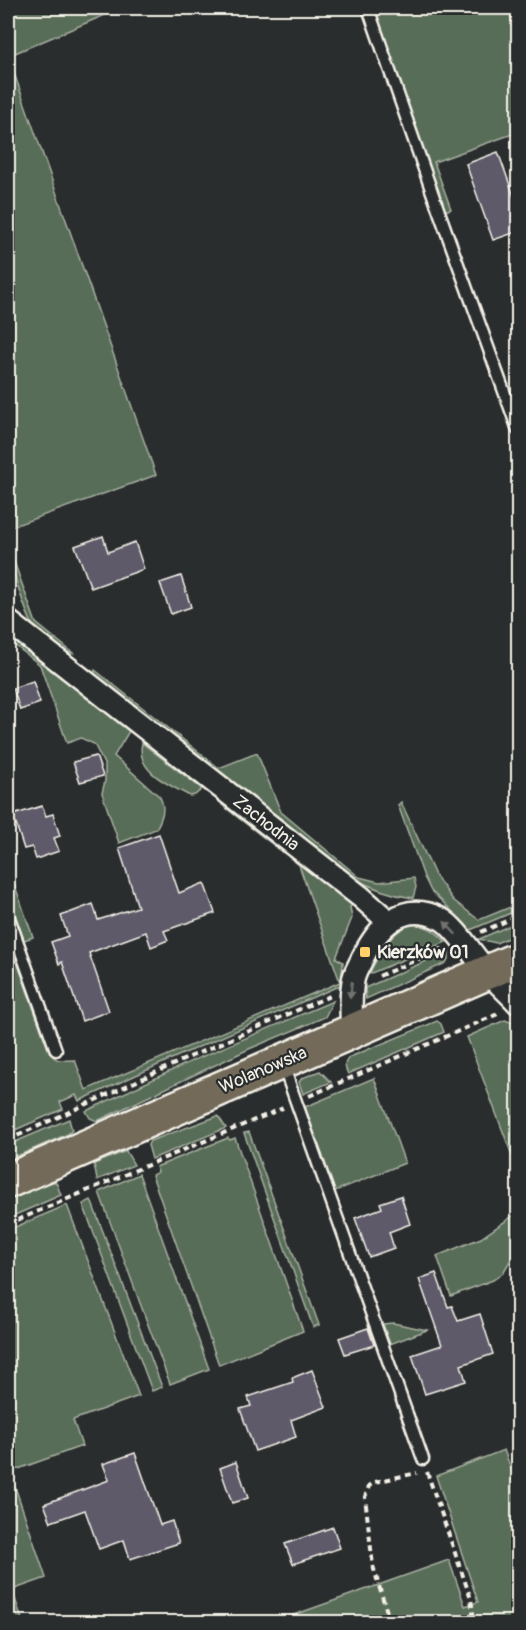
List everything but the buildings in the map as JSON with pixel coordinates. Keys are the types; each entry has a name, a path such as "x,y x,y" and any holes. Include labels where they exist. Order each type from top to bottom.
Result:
{"main road":[{"name":"Wolanowska","path":"8,1181 519,959"}],"street":[{"name":"Zachodnia","path":"8,621 361,897 388,921"},
{"path":"352,1031 350,1003 353,978 371,940 388,921 405,914 428,914 449,924 514,1006"}],"lane":[{"path":"368,8 433,195 519,430"},
{"path":"8,915 56,1050"},
{"path":"282,1062 423,1459"}],"path":[{"path":"8,1140 194,1055 519,916"},
{"path":"8,1224 296,1102 514,1006"},
{"path":"390,1623 373,1566 365,1497 369,1486 375,1482 427,1471 471,1599 472,1623"}],"green space":[{"path":"8,8 111,8 112,12 8,56"},
{"path":"374,8 448,8 451,16 477,8 508,8 515,30 518,29 518,132 434,162 451,209 445,211"},
{"path":"8,56 156,475 8,528"},
{"path":"8,545 36,623 73,653 52,645 35,629 20,593 8,555"},
{"path":"8,632 131,728 114,756 160,797 163,805 162,813 156,829 119,843 102,793 105,766 94,744 81,738 67,743 40,665 8,640"},
{"path":"95,670 219,768 257,753 281,812 359,877 379,882 414,878 416,887 413,898 381,890 350,876 94,675"},
{"path":"142,743 202,789 190,796 156,776 144,762 141,753"},
{"path":"401,802 435,875 453,900 479,920 518,904 518,910 468,931 431,891 398,805"},
{"path":"227,803 354,903 350,907 352,918 336,958 343,962 341,985 79,1101 76,1095 60,1102 63,1109 8,1133 8,937 48,1049 56,1059 75,1060 86,1090 340,982 299,865 222,805"},
{"path":"8,866 33,937 24,940 8,894"},
{"path":"518,922 518,934 496,943 479,939"},
{"path":"413,924 431,930 446,942 369,974 381,951 392,937"},
{"path":"449,951 446,963 366,999 365,988"},
{"path":"333,1001 325,1017 249,1049 97,1121 90,1118 86,1111 194,1060"},
{"path":"505,1020 518,1027 518,1171 467,1037"},
{"path":"437,1021 444,1032 348,1074 345,1067 350,1057"},
{"path":"320,1071 331,1082 303,1094 299,1082 302,1078"},
{"path":"374,1078 405,1163 335,1191 305,1107"},
{"path":"218,1116 226,1128 152,1159 148,1145 150,1141"},
{"path":"69,1119 72,1130 68,1134 8,1160 8,1145"},
{"path":"249,1132 319,1325 313,1327 244,1133"},
{"path":"228,1138 230,1140 235,1138 303,1331 219,1365 152,1175 158,1172 156,1167"},
{"path":"126,1151 134,1165 97,1180 94,1164"},
{"path":"139,1174 209,1369 170,1384 99,1192"},
{"path":"56,1182 61,1195 8,1218 8,1200"},
{"path":"91,1200 162,1387 152,1391 83,1204"},
{"path":"67,1205 139,1396 73,1420 82,1446 10,1472 46,1578 12,1590 23,1622 8,1622 8,1230"},
{"path":"517,1213 518,1252 514,1254 503,1273 493,1280 451,1296 437,1256 481,1238"},
{"path":"393,1323 427,1330 390,1344 383,1324"},
{"path":"504,1450 518,1488 518,1622 274,1622 449,1560 465,1606 478,1602 436,1476"}],"place":[{"name":"Kierzków 01","path":"365,952"}]}
